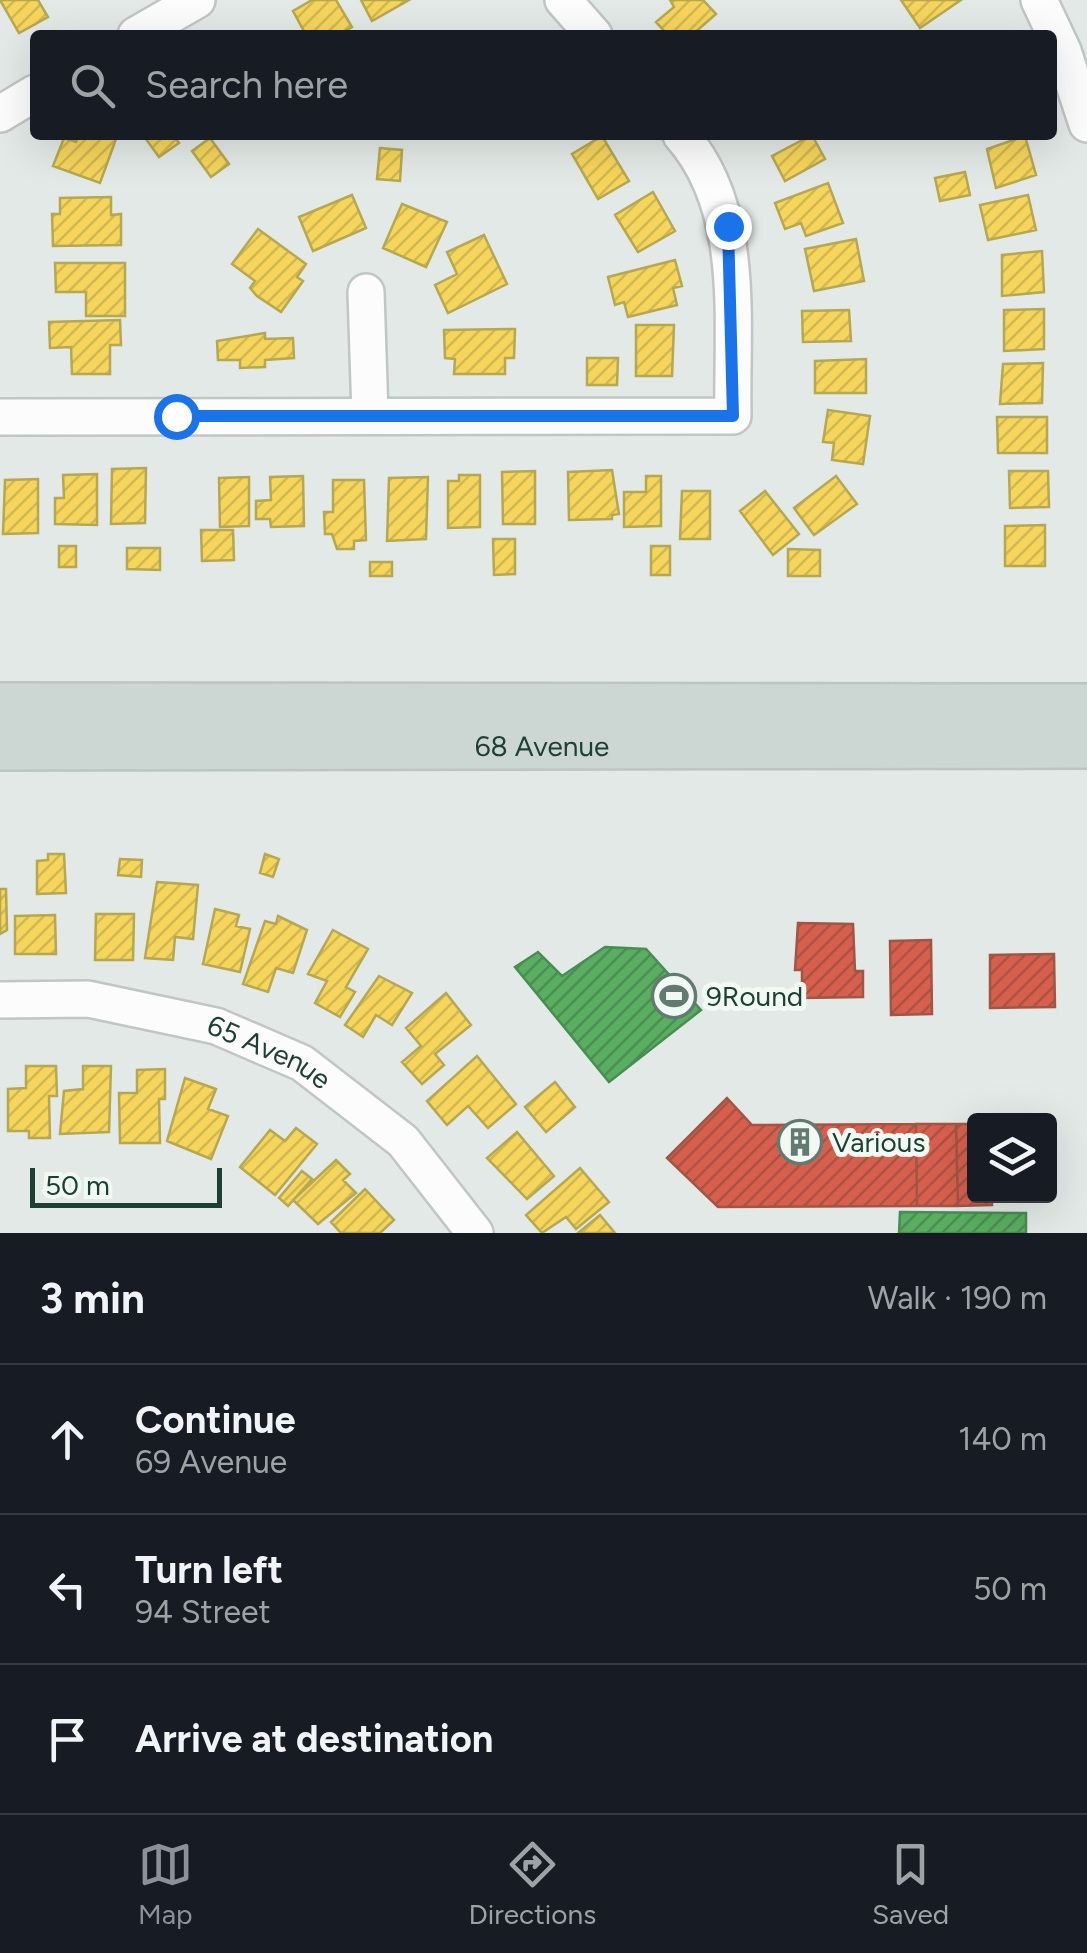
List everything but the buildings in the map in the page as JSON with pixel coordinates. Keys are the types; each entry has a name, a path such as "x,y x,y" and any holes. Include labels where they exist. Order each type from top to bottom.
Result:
{"main road":[{"name":"68 Avenue","path":"0,706 1087,707"},
{"name":"68 Avenue","path":"0,747 1087,745"}],"street":[{"path":"145,30 196,0"},
{"path":"563,0 590,30"},
{"path":"1042,1 1055,30"},
{"path":"1057,35 1087,124"},
{"path":"0,114 30,97"},
{"path":"0,417 733,416 728,226 686,140"},
{"path":"366,292 370,415"},
{"name":"65 Avenue","path":"0,1000 106,1003 216,1026 302,1063 404,1141 475,1233"}],"place":[{"name":"9Round","path":"674,996"},
{"name":"Various","path":"800,1142"}],"route":[{"path":"176,416 733,416 728,226"}]}
